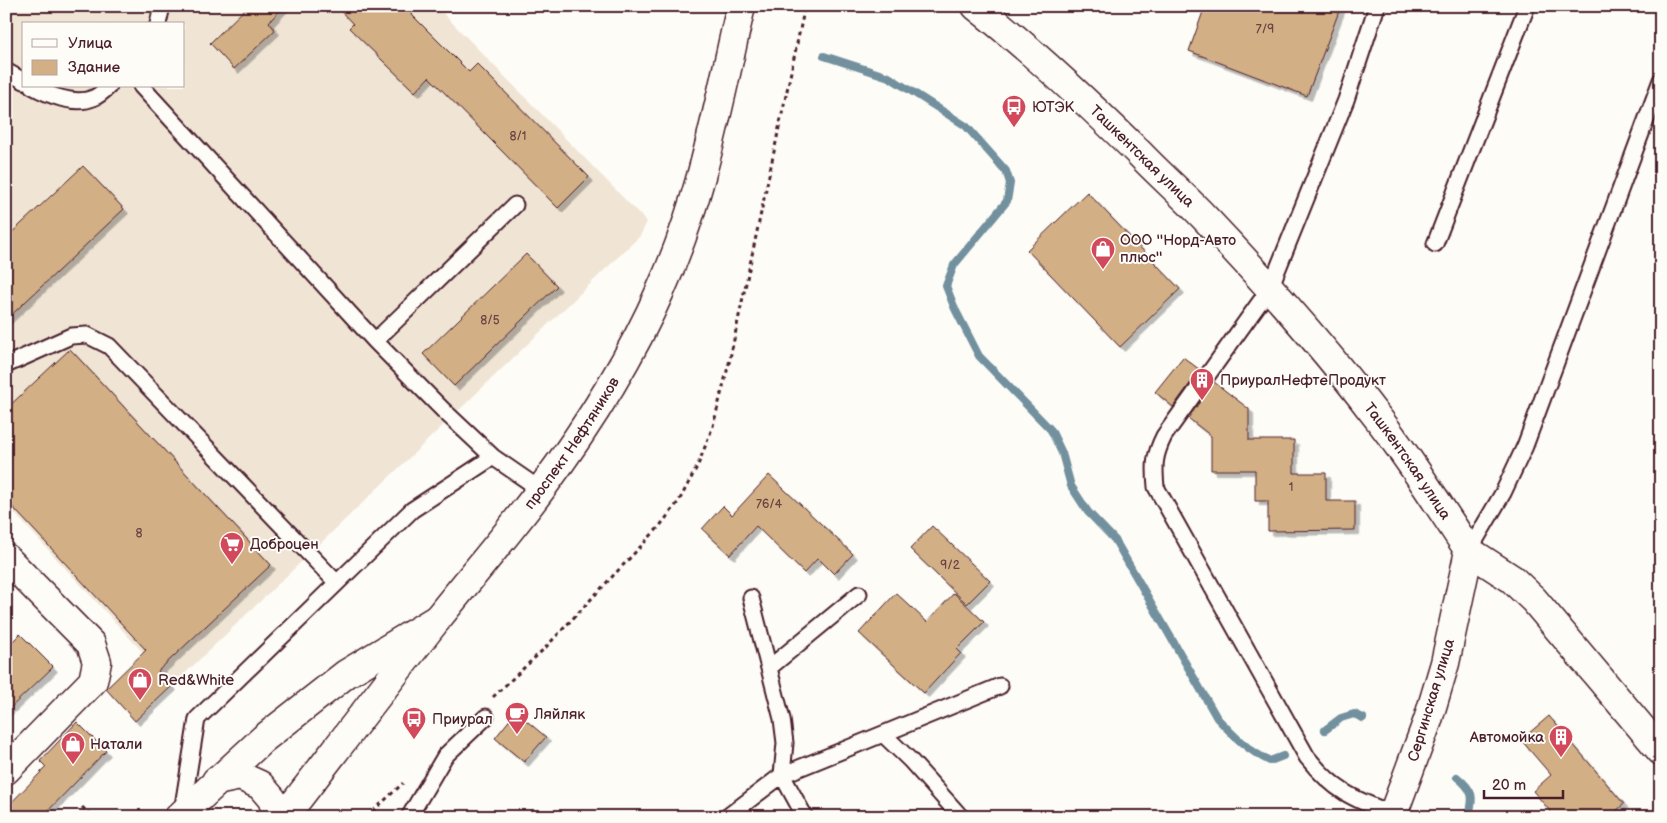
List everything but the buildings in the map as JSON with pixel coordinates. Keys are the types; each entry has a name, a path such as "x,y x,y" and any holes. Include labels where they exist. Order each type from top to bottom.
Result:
{"main road":[{"name":"проспект Нефтяников","path":"284,817 540,490 582,433 633,349 662,288 693,205 708,153 741,6"},
{"name":"Ташкентская улица","path":"976,6 1052,69 1096,111 1203,216 1270,288 1322,348 1406,455 1469,551 1512,579 1534,600 1661,751"},
{"name":"Сергинская улица","path":"1393,815 1428,720 1445,663 1469,551"},
{"path":"6,558 91,644 97,662 93,681 6,770"},
{"path":"180,815 263,738 346,674 438,618"},
{"path":"216,781 240,776 260,785 272,798 278,817"}],"lane":[{"path":"158,22 162,6"},
{"path":"1378,6 1346,100 1270,288 1164,436 1156,452 1154,470 1156,487 1307,757 1320,774 1337,789 1354,799 1393,815"},
{"path":"1435,244 1527,6"},
{"path":"6,71 22,81"},
{"path":"1469,551 1503,493 1525,446 1661,80"},
{"path":"36,88 71,101 93,98 107,88"},
{"path":"143,88 375,341 443,410 493,457 540,490"},
{"path":"375,341 515,205"},
{"path":"6,365 71,336 87,335 109,346 337,583"},
{"path":"180,815 197,719 412,510 493,457"},
{"path":"769,668 859,594"},
{"path":"751,598 782,719 785,743 782,774 805,817"},
{"path":"728,817 782,774 1000,686"},
{"path":"409,817 445,756 486,717"},
{"path":"883,734 910,760 961,817"}],"path":[{"path":"489,701 546,647 659,527 679,501 698,464 712,426 728,362 804,6"},
{"path":"367,817 403,783"},
{"path":"82,807 93,817"}],"shaded area":[{"path":"6,6 436,6 647,222 640,236 173,685 6,504"}],"waterway":[{"path":"824,56 889,77 966,126 1006,171 1010,183 1007,201 954,265 946,286 955,309 979,356 1051,430 1062,453 1071,486 1088,512 1115,540 1217,718 1241,742 1262,757 1270,761 1283,756"},
{"path":"1325,730 1341,718 1354,714 1363,718"},
{"path":"1457,777 1471,794 1472,799 1468,817"}],"place":[{"name":"ЮТЭК","path":"1014,128"},
{"name":"ООО ''Норд-Авто плюс''","path":"1103,270"},
{"name":"ПриуралНефтеПродукт","path":"1202,401"},
{"name":"Доброцен","path":"232,565"},
{"name":"Red&White","path":"140,701"},
{"name":"Ляйляк","path":"517,735"},
{"name":"Приурал","path":"414,740"},
{"name":"Автомойка","path":"1561,758"},
{"name":"Натали","path":"73,765"}]}
